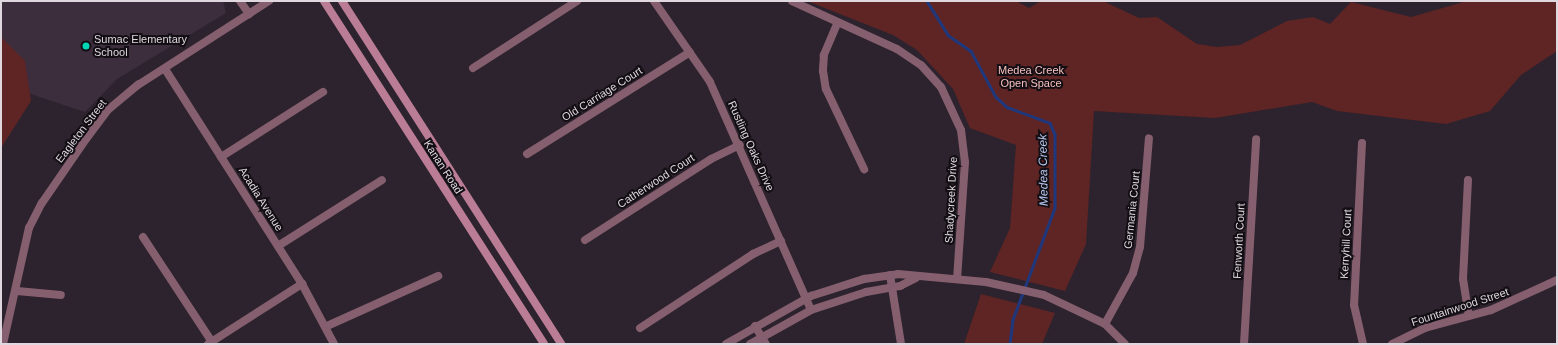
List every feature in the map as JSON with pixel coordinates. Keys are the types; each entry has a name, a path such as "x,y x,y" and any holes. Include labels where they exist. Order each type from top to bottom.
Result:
{"main road":[{"name":"Kanan Road","path":"324,1 544,344"},
{"name":"Kanan Road","path":"342,1 561,344"}],"street":[{"path":"240,1 249,14"},
{"name":"Eagleton Street","path":"3,344 17,291 22,252 42,203 109,109 165,69 269,1"},
{"path":"473,68 577,1"},
{"name":"Rustling Oaks Drive","path":"654,1 710,82 740,145 811,310"},
{"name":"Shadycreek Drive","path":"792,1 837,24 897,49 921,65 954,111 965,162 957,278"},
{"path":"837,24 824,55 823,71 838,116 864,169"},
{"name":"Old Carriage Court","path":"527,154 690,52"},
{"name":"Acadia Avenue","path":"165,69 302,284 327,326 334,344"},
{"path":"221,157 323,92"},
{"name":"Germania Court","path":"1105,324 1133,273 1140,247 1149,138"},
{"name":"Fenworth Court","path":"1244,344 1256,139"},
{"name":"Kerryhill Court","path":"1362,143 1354,305 1363,344"},
{"name":"Catherwood Court","path":"585,240 711,159 740,145"},
{"path":"278,246 382,180"},
{"path":"1468,180 1463,279 1469,316"},
{"path":"143,237 210,343 302,284"},
{"path":"640,328 753,254 781,241"},
{"path":"726,344 754,326 806,298 848,283 890,275 916,278 957,278 1037,293 1073,306 1105,324 1124,344"},
{"path":"890,275 901,344"},
{"path":"327,326 438,276"},
{"path":"750,344 811,310 892,288 916,278"},
{"name":"Fountainwood Street","path":"1392,344 1425,328 1469,316 1515,300 1557,280"},
{"path":"17,291 62,295"},
{"path":"754,326 766,344"}],"shaded area":[{"name":"Sumac Elementary School","path":"1,1 223,1 226,13 117,79 85,112 1,84"}],"green space":[{"name":"Medea Creek Open Space","path":"807,1 1016,1 1029,8 1041,1 1103,1 1139,18 1157,17 1197,44 1217,47 1240,45 1287,21 1313,17 1330,24 1351,2 1411,17 1467,1 1557,1 1557,51 1521,75 1490,111 1446,124 1337,111 1312,102 1215,118 1094,111 1086,244 1065,291 990,272 1010,228 1016,145 970,128 953,89 917,50 893,35"},
{"path":"1,37 25,61 31,101 1,148"},
{"path":"981,294 1055,313 1042,344 964,344"}],"waterway":[{"name":"Medea Creek","path":"927,1 948,35 971,51 996,97 1007,107 1050,123 1055,134 1055,208 1013,320 1010,344"}],"place":[{"name":"Sumac Elementary School","path":"86,46"}]}
